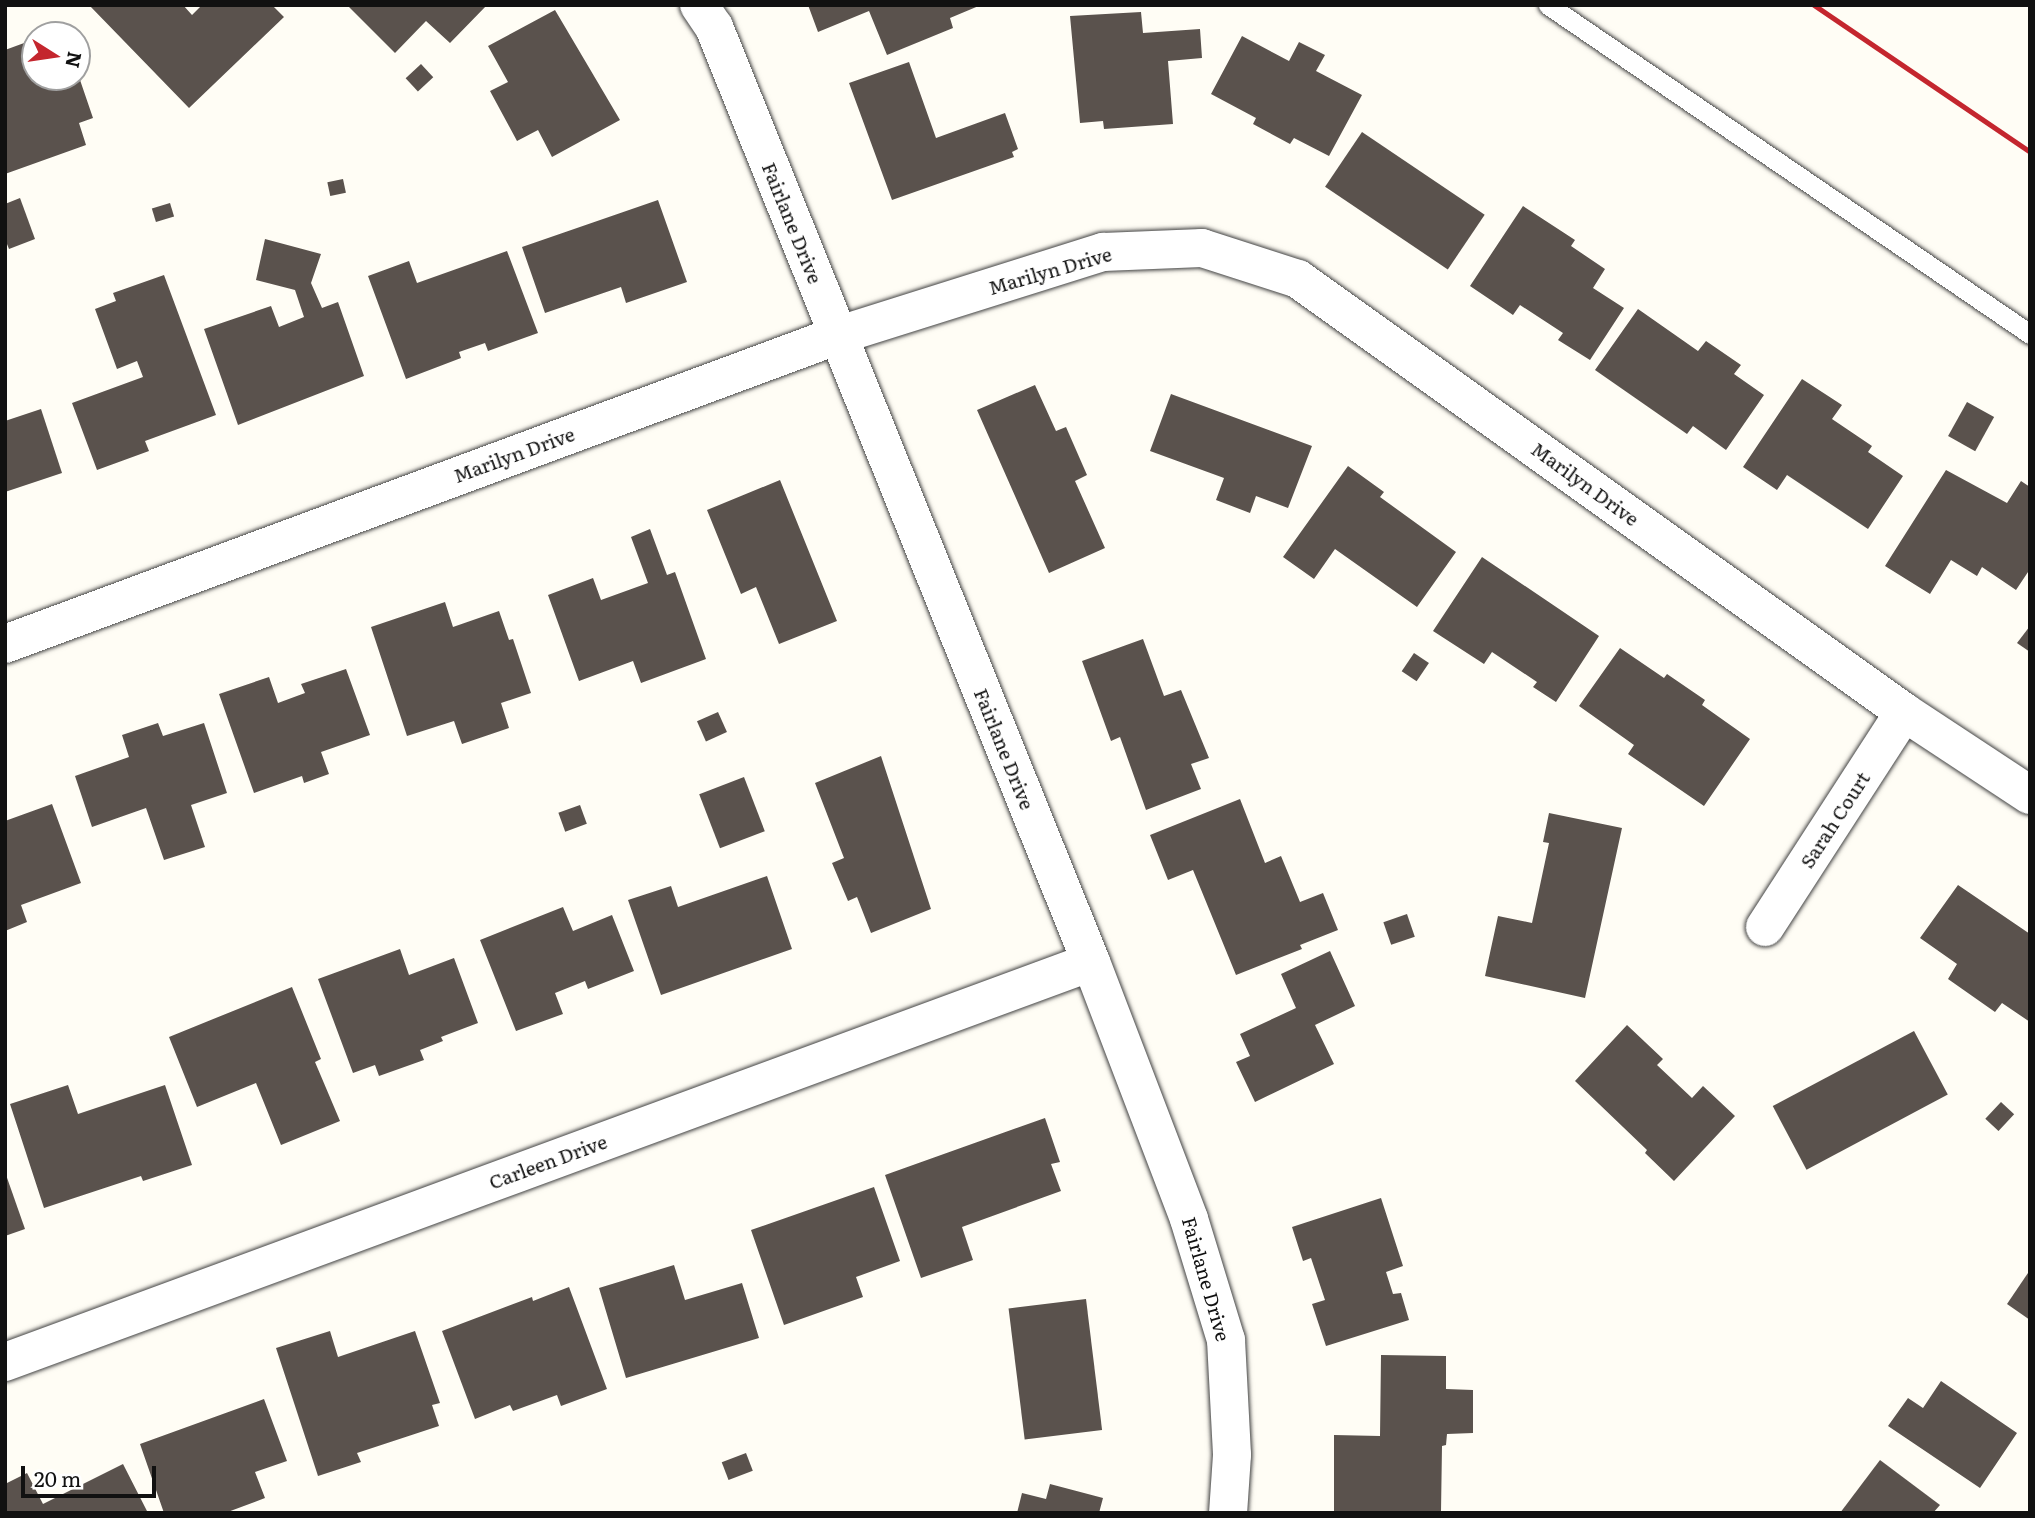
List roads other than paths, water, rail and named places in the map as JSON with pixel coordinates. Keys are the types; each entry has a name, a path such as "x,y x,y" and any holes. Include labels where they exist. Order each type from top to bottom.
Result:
{"street":[{"name":"Fairlane Drive","path":"699,5 714,27 836,336 1091,962 1189,1219 1226,1340 1232,1455 1228,1513"},
{"name":"Marilyn Drive","path":"5,644 836,336 1103,252 1202,248 1298,279 1904,712 2030,795"},
{"name":"Sarah Court","path":"1765,927 1904,712"},
{"name":"Carleen Drive","path":"5,1362 1091,962"}],"lane":[{"path":"1548,5 2030,334"}],"railway":[{"path":"1814,5 2030,152"}]}
